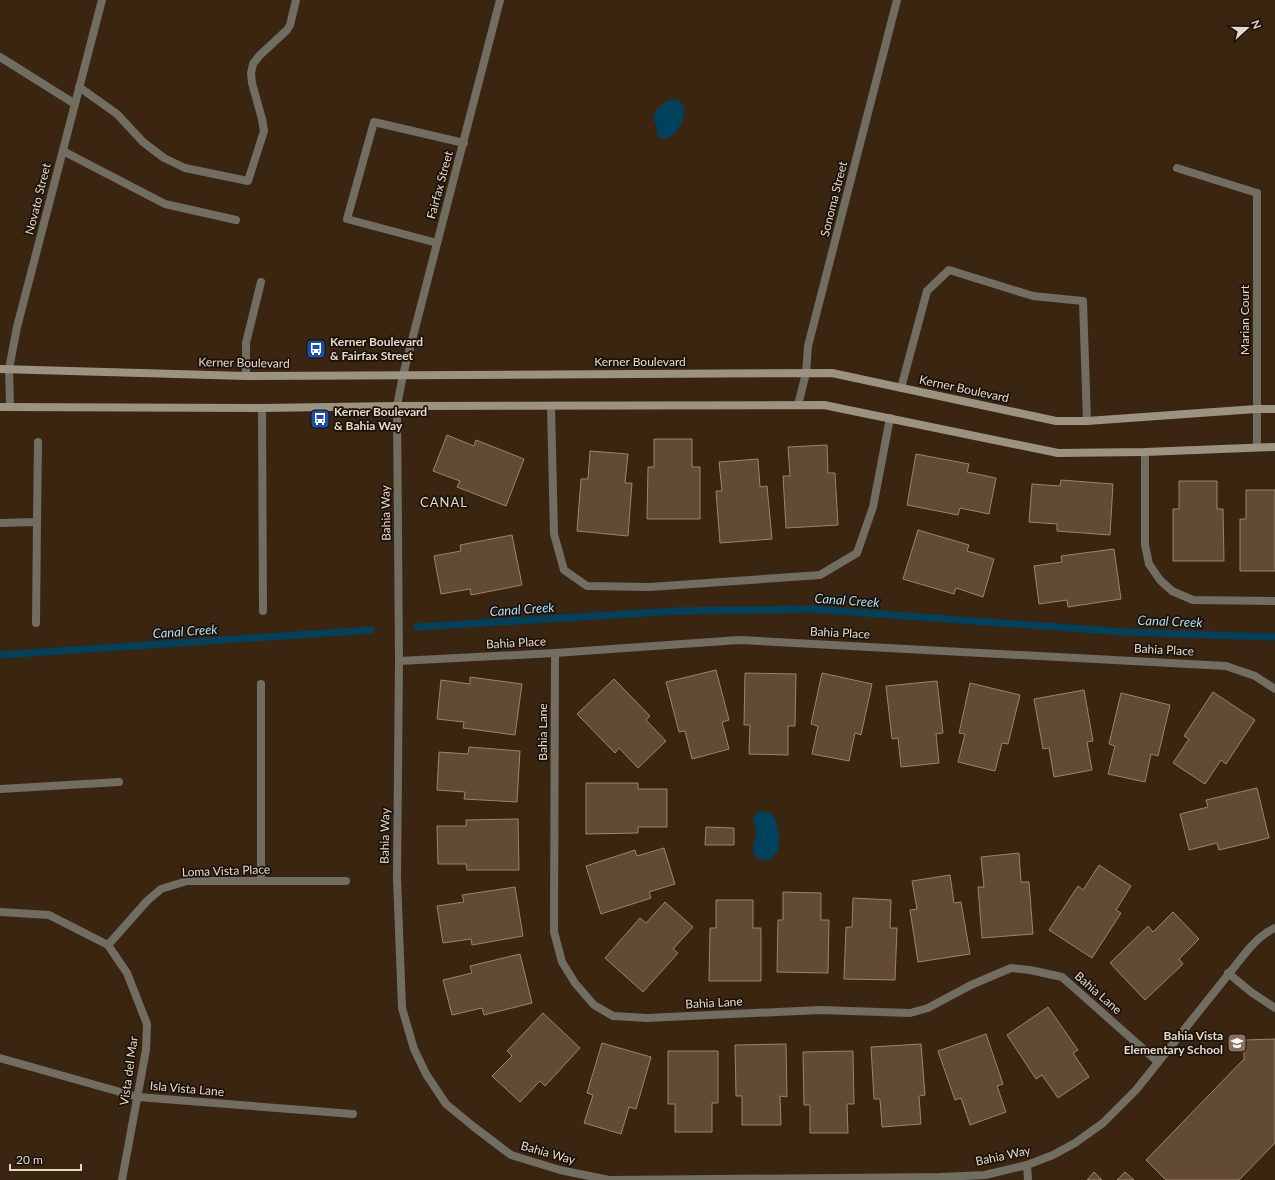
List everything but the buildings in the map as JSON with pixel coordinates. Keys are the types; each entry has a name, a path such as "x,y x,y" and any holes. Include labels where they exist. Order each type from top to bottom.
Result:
{"street":[{"name":"Novato Street","path":"10,406 9,369 17,327 102,0"},
{"path":"79,87 117,114 143,142 164,158 185,168 248,181 264,130 252,83 251,73 253,64 259,56 287,30 290,25 296,0"},
{"name":"Fairfax Street","path":"403,375 500,0"},
{"name":"Sonoma Street","path":"798,405 806,373 808,346 898,0"},
{"path":"0,57 75,104"},
{"path":"438,243 347,219 374,122 464,143"},
{"path":"62,151 165,204 236,220"},
{"name":"Marian Court","path":"1177,168 1257,193 1257,447"},
{"path":"901,388 927,291 949,270 1033,296 1083,301 1087,421"},
{"path":"246,376 246,343 261,282"},
{"name":"Kerner Boulevard","path":"0,369 246,376 832,373 1056,421 1087,421 1256,409 1275,409"},
{"name":"Bahia Way","path":"403,375 397,406 399,661 396,878 402,1008 414,1050 426,1074 446,1104 511,1155 560,1170 609,1180"},
{"path":"0,407 262,408 397,406 824,405 1058,453 1146,452 1275,447"},
{"path":"551,406 554,534 564,570 587,586 650,587 820,575 857,553 873,507 890,418"},
{"path":"262,408 263,610"},
{"path":"36,623 38,442"},
{"path":"1146,452 1145,545 1149,564 1160,580 1172,591 1193,600 1275,601"},
{"path":"0,523 37,522"},
{"name":"Bahia Place","path":"399,661 555,653 740,640 1226,666 1255,676 1275,689"},
{"name":"Bahia Lane","path":"555,653 554,932 562,962 575,983 594,1005 613,1016 647,1018 820,1010 910,1013 928,1008 971,985 1011,968 1030,970 1062,977 1158,1062"},
{"path":"261,684 261,881"},
{"path":"0,789 119,782"},
{"name":"Loma Vista Place","path":"108,945 147,901 161,889 188,881 346,881"},
{"name":"Vista del Mar","path":"0,912 49,915 108,945 127,973 147,1024 146,1050 122,1180"},
{"name":"Bahia Way","path":"612,1180 940,1179 985,1175 1027,1166 1075,1143 1103,1123 1136,1090 1228,973 1257,941 1268,931 1275,928"},
{"path":"1228,973 1251,992 1275,1008"},
{"name":"Isla Vista Lane","path":"0,1058 138,1097 353,1114"},
{"path":"1027,1166 1028,1180"}],"water":[{"path":"674,99 681,102 684,108 684,115 681,123 677,130 671,135 665,138 658,138 654,115 664,104"},
{"path":"763,811 770,813 775,818 779,834 779,843 777,852 770,859 762,860 754,855 753,851 756,831 753,818 758,813"}],"waterway":[{"name":"Canal Creek","path":"417,627 676,611 811,609 1124,632 1275,637"},
{"name":"Canal Creek","path":"0,655 371,630"}],"place":[{"name":"Kerner Boulevard & Fairfax Street","path":"316,349"},
{"name":"Kerner Boulevard & Bahia Way","path":"320,419"},
{"name":"Bahia Vista Elementary School","path":"1237,1043"}],"district":[{"name":"CANAL","path":"444,502"}]}
